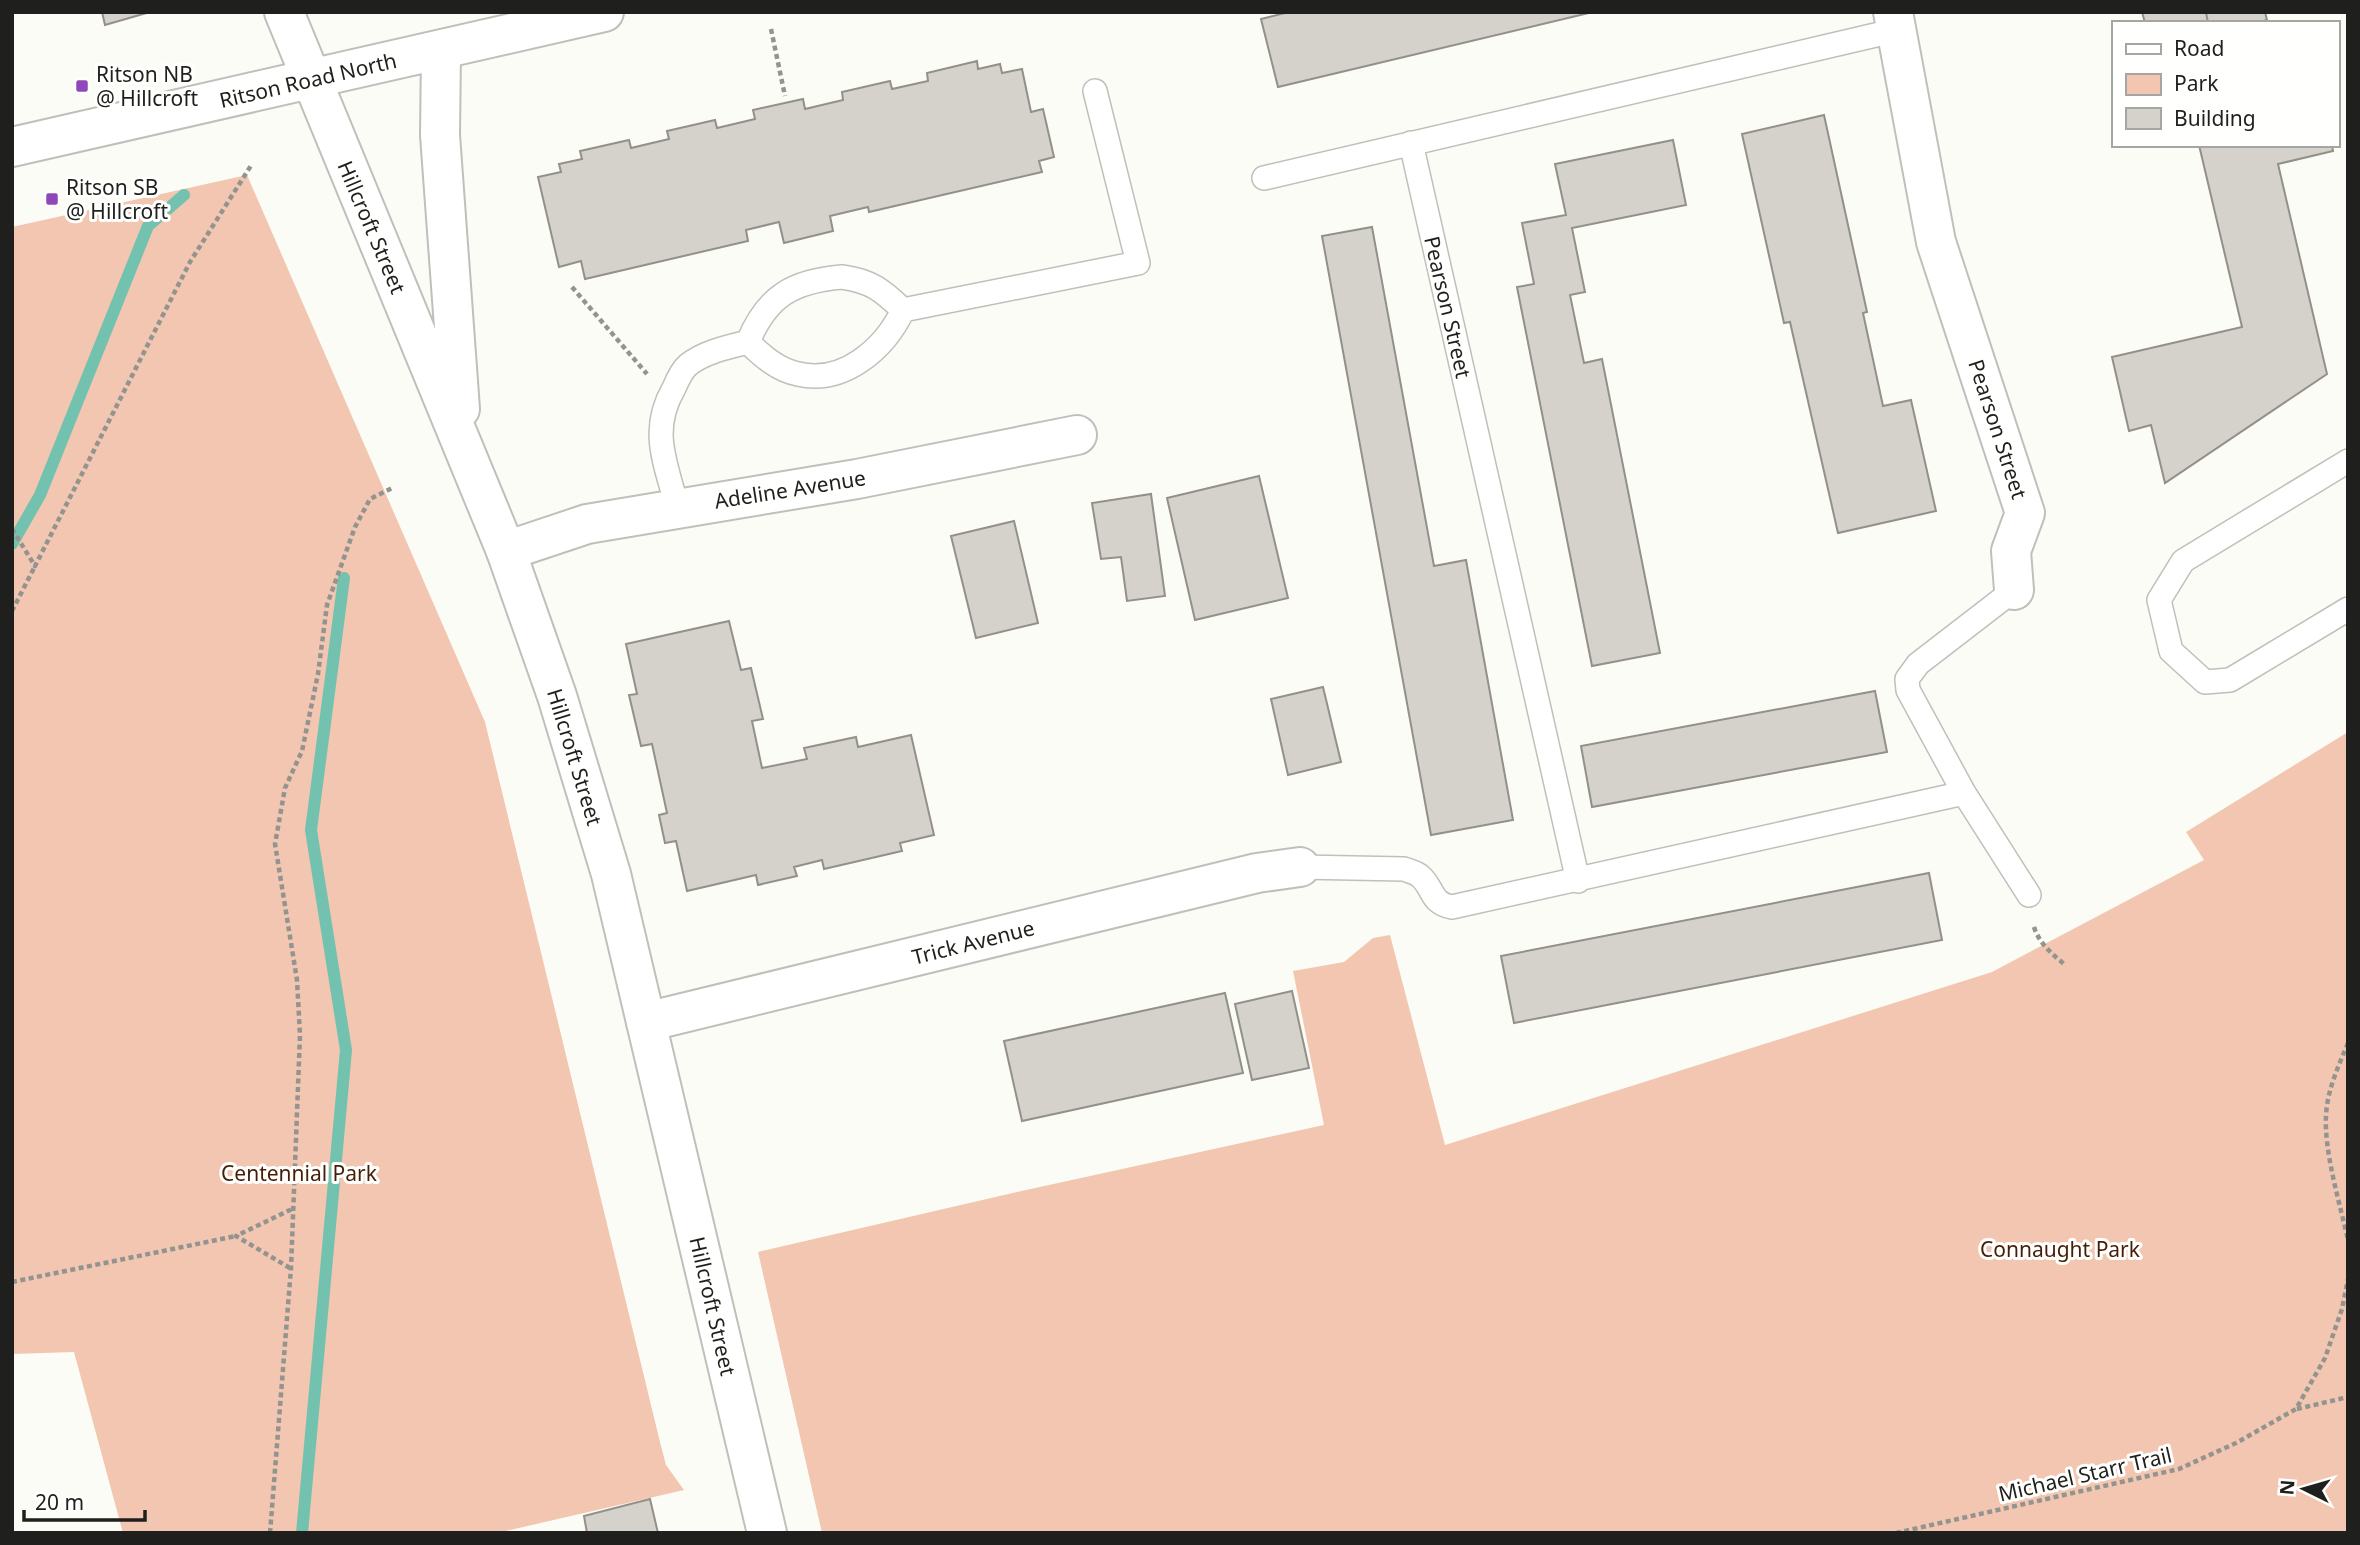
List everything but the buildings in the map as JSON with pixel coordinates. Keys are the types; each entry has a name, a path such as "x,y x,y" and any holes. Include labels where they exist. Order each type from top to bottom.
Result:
{"street":[{"name":"Hillcroft Street","path":"284,12 506,551 557,696 603,849 767,1533"},
{"name":"Ritson Road North","path":"12,148 604,12"},
{"name":"Pearson Street","path":"1895,21 1936,242 2025,513 2011,551 2014,590"},
{"path":"442,51 440,135 459,400 470,466"},
{"name":"Adeline Avenue","path":"506,551 587,524 857,479 1077,435"},
{"name":"Trick Avenue","path":"646,1022 1257,873 1300,867"}],"lane":[{"name":"Pearson Street","path":"1264,178 1895,21"},
{"path":"748,342 764,358 798,374 816,376 838,372 873,352 887,338 903,310 1138,263 1095,91"},
{"name":"Pearson Street","path":"1411,143 1578,881"},
{"path":"748,342 757,320 769,305 792,288 821,279 842,277 863,280 881,290 903,310"},
{"path":"677,507 660,437 661,415 668,398 686,366 711,353 748,342"},
{"path":"2348,461 2183,561 2159,600 2171,651 2205,682 2231,680 2348,609"},
{"name":"Pearson Street","path":"1965,793 1908,690 1907,679 1918,664 2014,590"},
{"path":"1300,867 1404,869 1418,874 1427,883 1437,901 1452,907 1965,793 2029,895"}],"path":[{"path":"771,29 786,96"},
{"path":"12,611 190,262 252,164"},
{"path":"572,287 668,398"},
{"path":"270,1533 291,1268 300,1035 297,980 275,844 285,788 302,751 318,674 327,605 355,527 370,499 394,487"},
{"path":"12,529 35,566"},
{"path":"2029,895 2036,934 2064,964"},
{"path":"2348,1044 2334,1077 2326,1117 2348,1240"},
{"path":"12,1282 236,1236 292,1209"},
{"path":"236,1236 291,1268"},
{"path":"2297,1409 2325,1358 2342,1309 2348,1279"},
{"name":"Michael Starr Trail","path":"1896,1533 2179,1469 2236,1443 2297,1409 2348,1397"}],"green space":[{"name":"Centennial Park","path":"247,175 485,722 660,1442 666,1465 684,1490 497,1533 123,1533 74,1352 12,1354 12,227"},
{"name":"Connaught Park","path":"2348,732 2348,1533 822,1533 758,1252 1324,1125 1293,971 1344,962 1373,938 1390,935 1445,1145 1992,972 2204,860 2186,832"}],"waterway":[{"path":"12,544 40,495 148,226 184,195"},
{"path":"302,1533 346,1050 311,830 344,578"}],"place":[{"name":"Ritson NB @ Hillcroft","path":"82,86"},
{"name":"Ritson SB @ Hillcroft","path":"52,199"}]}
